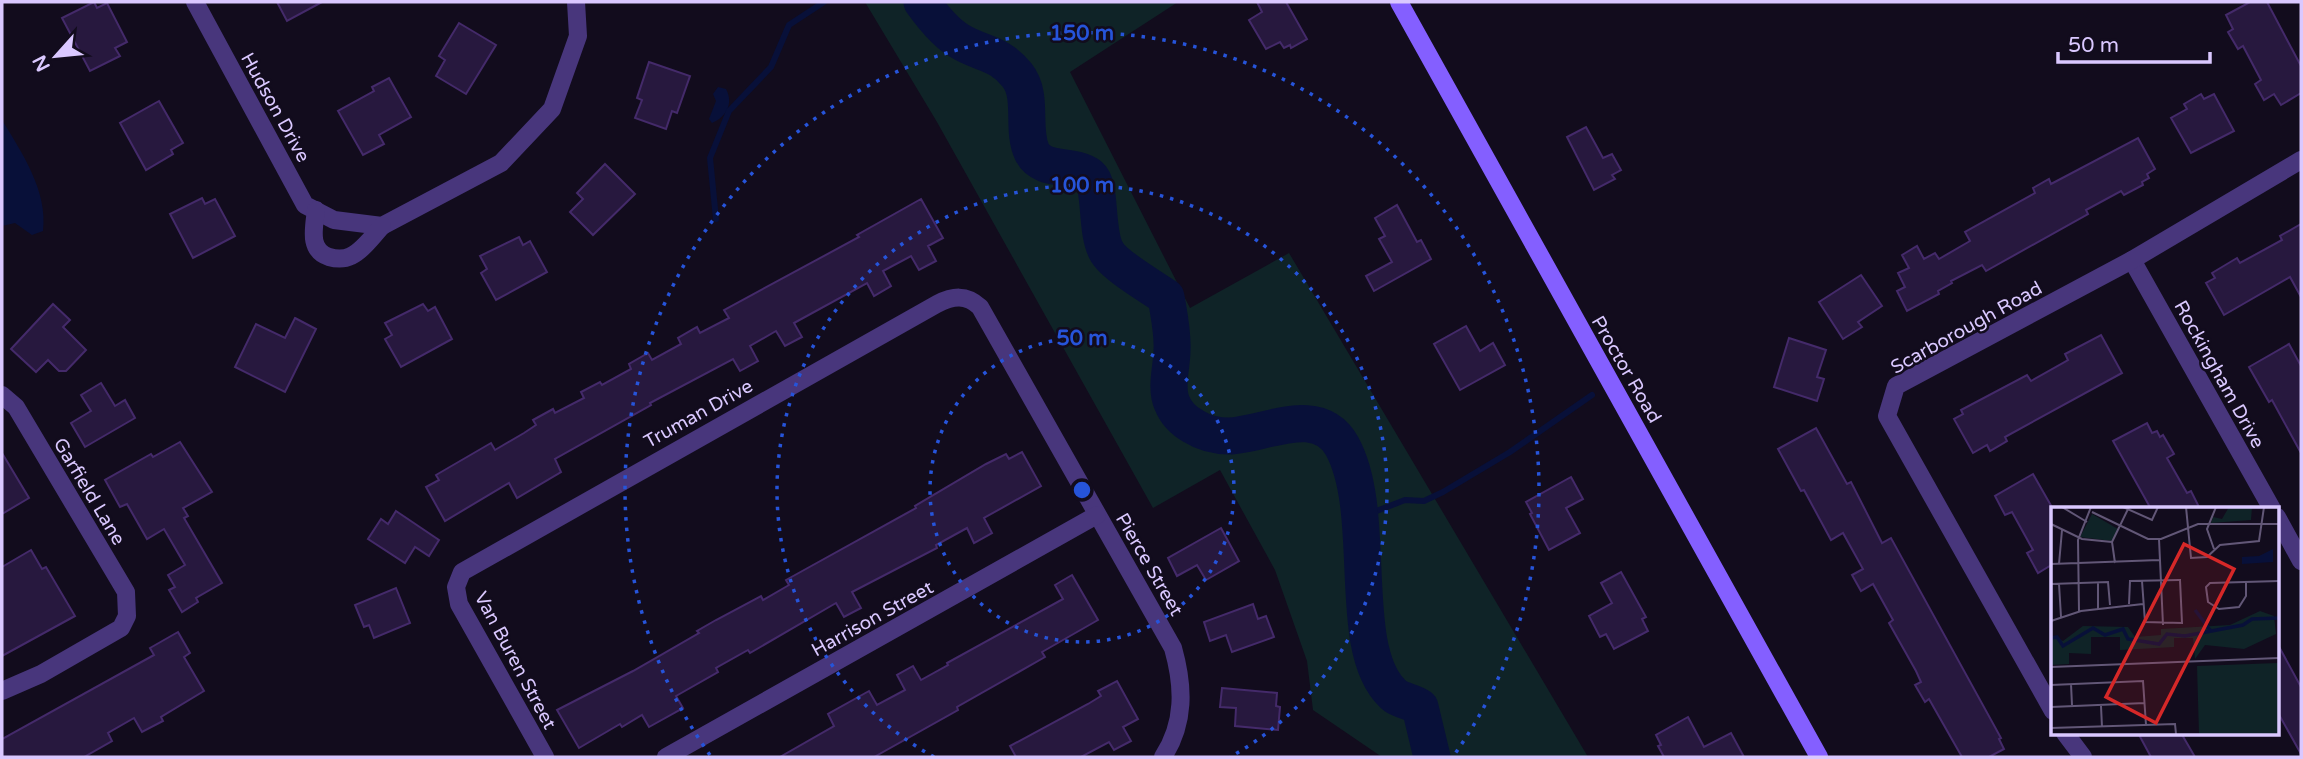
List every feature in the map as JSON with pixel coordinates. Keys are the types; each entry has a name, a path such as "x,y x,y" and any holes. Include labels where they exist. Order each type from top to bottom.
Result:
{"street":[{"name":"Hudson Drive","path":"195,2 305,205 334,220 382,226"},
{"path":"316,210 313,240 317,250 337,259 352,256 382,226 501,163 552,109 578,36 576,2"},
{"name":"Proctor Road","path":"1399,2 1819,757"},
{"name":"Scarborough Road","path":"2051,707 1887,416 1896,386 2132,260 2301,160"},
{"name":"Rockingham Drive","path":"2132,260 2271,507"},
{"name":"Truman Drive","path":"458,580 462,572 489,556 937,303 957,296 966,298"},
{"name":"Pierce Street","path":"966,298 980,307 1173,648 1182,696 1172,741 1163,757"},
{"name":"Garfield Lane","path":"2,395 16,407 126,592 127,616 121,628 41,674 2,691"},
{"name":"Harrison Street","path":"666,757 1097,515"},
{"path":"2278,519 2301,561"},
{"name":"Van Buren Street","path":"458,580 456,587 459,604 545,757"},
{"path":"2066,734 2083,757"}],"green space":[{"path":"865,2 1178,2 1070,72 1190,308 1289,253 1588,757 1382,757 1313,710 1307,661 1275,570 1220,470 1153,508 937,122"}],"shaded area":[{"path":"718,87 726,89 729,105 725,114 712,123 709,119 716,101 713,94"},
{"path":"2,120 32,173 42,201 43,231 32,235 15,223 2,226"}],"building":[{"path":"94,2 97,8 107,3 127,42 115,48 120,56 90,71 62,18"},
{"path":"277,2 322,2 287,21"},
{"path":"1257,2 1286,2 1307,39 1291,48 1290,45 1284,48 1280,42 1266,49 1249,20 1262,12"},
{"path":"2250,2 2267,2 2301,66 2301,93 2281,105 2274,94 2264,100 2255,84 2261,80 2243,46 2238,49 2228,32 2233,29 2226,15"},
{"path":"459,23 496,45 466,94 436,76 445,60 439,56"},
{"path":"649,62 690,76 677,113 672,111 666,129 635,118 642,100 637,98"},
{"path":"389,78 411,117 379,135 384,144 363,155 338,111 374,91 372,87"},
{"path":"2201,94 2204,99 2214,94 2234,131 2191,153 2171,118 2187,109 2184,104"},
{"path":"159,101 183,143 171,150 173,154 146,170 120,123"},
{"path":"1586,127 1603,158 1612,154 1621,170 1612,175 1615,179 1594,190 1567,137"},
{"path":"2138,138 2155,169 2147,174 2149,178 2142,182 2143,185 2124,195 2121,191 2086,210 2088,214 1986,271 1982,265 1951,281 1952,283 1938,291 1939,294 1907,311 1897,291 1905,287 1898,273 1909,268 1902,255 1917,246 1924,259 1935,253 1939,259 1970,241 1965,232 2035,193 2033,188 2049,179 2051,184"},
{"path":"605,164 635,194 593,235 570,212 583,199 577,193"},
{"path":"202,198 205,204 215,199 235,236 193,258 170,214"},
{"path":"921,199 943,238 928,246 936,261 919,270 911,256 883,271 891,286 874,296 867,283 794,323 802,337 785,346 776,331 750,346 758,361 740,371 733,359 650,403 651,405 555,459 561,472 517,498 509,483 445,521 426,487 439,480 436,475 491,443 495,450 536,425 533,420 553,409 555,413 584,398 581,392 600,382 602,385 631,369 629,364 648,353 652,360 681,344 678,338 697,327 700,333 729,318 724,310 859,237 857,235"},
{"path":"1397,205 1417,242 1421,240 1431,259 1374,291 1366,276 1392,262 1379,239 1385,236 1375,218"},
{"path":"2301,224 2301,297 2290,277 2224,315 2206,283 2215,278 2212,273 2237,258 2240,263 2282,240 2280,236"},
{"path":"519,237 523,245 530,241 547,272 496,300 481,273 487,269 480,256"},
{"path":"1861,275 1882,306 1858,322 1862,327 1843,339 1819,302"},
{"path":"53,304 70,320 63,327 86,350 66,371 59,371 48,360 36,372 11,349"},
{"path":"423,304 428,311 435,307 452,339 401,367 385,339 392,335 385,323"},
{"path":"295,318 316,329 285,392 235,367 256,324 285,338"},
{"path":"1466,326 1480,351 1493,343 1505,365 1460,390 1434,344"},
{"path":"2101,335 2122,373 2005,437 2007,441 1990,451 1987,445 1973,453 1954,419 1963,414 1961,410 2027,375 2031,381 2068,360 2065,354"},
{"path":"1789,338 1826,350 1817,377 1824,379 1817,401 1774,387"},
{"path":"2289,344 2301,366 2301,453 2272,400 2269,402 2249,367"},
{"path":"101,383 115,406 125,400 135,418 85,447 71,423 91,411 81,395"},
{"path":"2147,423 2152,433 2157,431 2160,437 2163,435 2174,454 2167,458 2187,493 2191,491 2199,507 2150,507 2113,441"},
{"path":"1816,428 1847,484 1851,482 1882,543 1891,538 2001,738 1999,739 2004,749 1989,757 1962,757 1929,699 1925,702 1915,685 1921,682 1889,623 1893,620 1873,584 1861,591 1852,575 1863,569 1843,533 1831,540 1804,490 1801,491 1778,449"},
{"path":"180,442 212,492 183,508 188,516 184,518 222,583 196,598 198,602 182,612 169,590 175,587 168,575 185,565 164,529 147,539 127,504 120,507 105,480 151,454 153,457"},
{"path":"1022,452 1041,486 984,518 992,533 974,543 967,528 936,545 937,548 852,592 861,608 844,617 836,603 750,653 748,650 716,668 718,672 676,696 683,708 649,727 642,715 622,727 620,724 579,748 557,710 633,671 699,633 697,631 716,620 761,596 763,600 789,585 786,580 916,508 915,506 986,464 1006,454 1009,459"},
{"path":"2,453 29,498 2,514"},
{"path":"2033,474 2052,507 2051,565 2038,573 2027,553 2033,550 2012,512 2005,515 1995,496"},
{"path":"1571,477 1583,499 1566,508 1580,533 1549,550 1526,502"},
{"path":"396,511 439,540 429,556 415,547 405,563 368,539 381,519 388,524"},
{"path":"1221,528 1239,561 1206,580 1197,565 1177,576 1168,558"},
{"path":"31,550 42,569 46,567 75,616 2,656 2,567"},
{"path":"1621,572 1646,617 1642,619 1648,631 1614,649 1606,634 1600,637 1589,616 1612,603 1601,583"},
{"path":"1072,575 1098,620 1042,652 1045,657 874,757 780,757 834,726 828,714 869,691 877,705 905,690 897,675 913,666 921,680 1063,599 1055,585"},
{"path":"396,588 410,623 374,638 369,625 364,627 355,605"},
{"path":"1253,604 1258,619 1266,616 1274,637 1232,652 1226,635 1210,641 1204,622"},
{"path":"178,632 190,653 184,657 204,691 161,717 163,721 142,732 134,718 108,733 112,741 84,757 2,757 2,739 154,655 150,648"},
{"path":"2278,645 2301,687 2301,754 2278,713"},
{"path":"1117,681 1138,719 1123,727 1131,741 1114,750 1109,742 1081,757 1016,757 1010,746 1088,704 1101,696 1098,691"},
{"path":"1222,688 1277,693 1276,706 1280,707 1278,730 1235,726 1236,708 1220,707"},
{"path":"1688,717 1704,747 1731,733 1744,757 1664,757 1656,735"},
{"path":"2139,734 2182,734 2195,757 2151,757"}],"waterway":[{"path":"716,219 710,158 729,111 771,67 789,25 824,2"},
{"path":"922,2 951,35 998,58 1017,75 1025,93 1029,143 1037,159 1043,163 1083,172 1094,181 1101,234 1107,252 1125,270 1166,297 1172,344 1169,390 1172,403 1181,416 1202,431 1224,436 1290,424 1319,426 1332,433 1342,446 1353,474 1359,506 1365,612 1378,672 1392,693 1420,707 1432,757"},
{"path":"1361,517 1405,500 1424,501 1443,492 1510,452 1592,395"}]}
